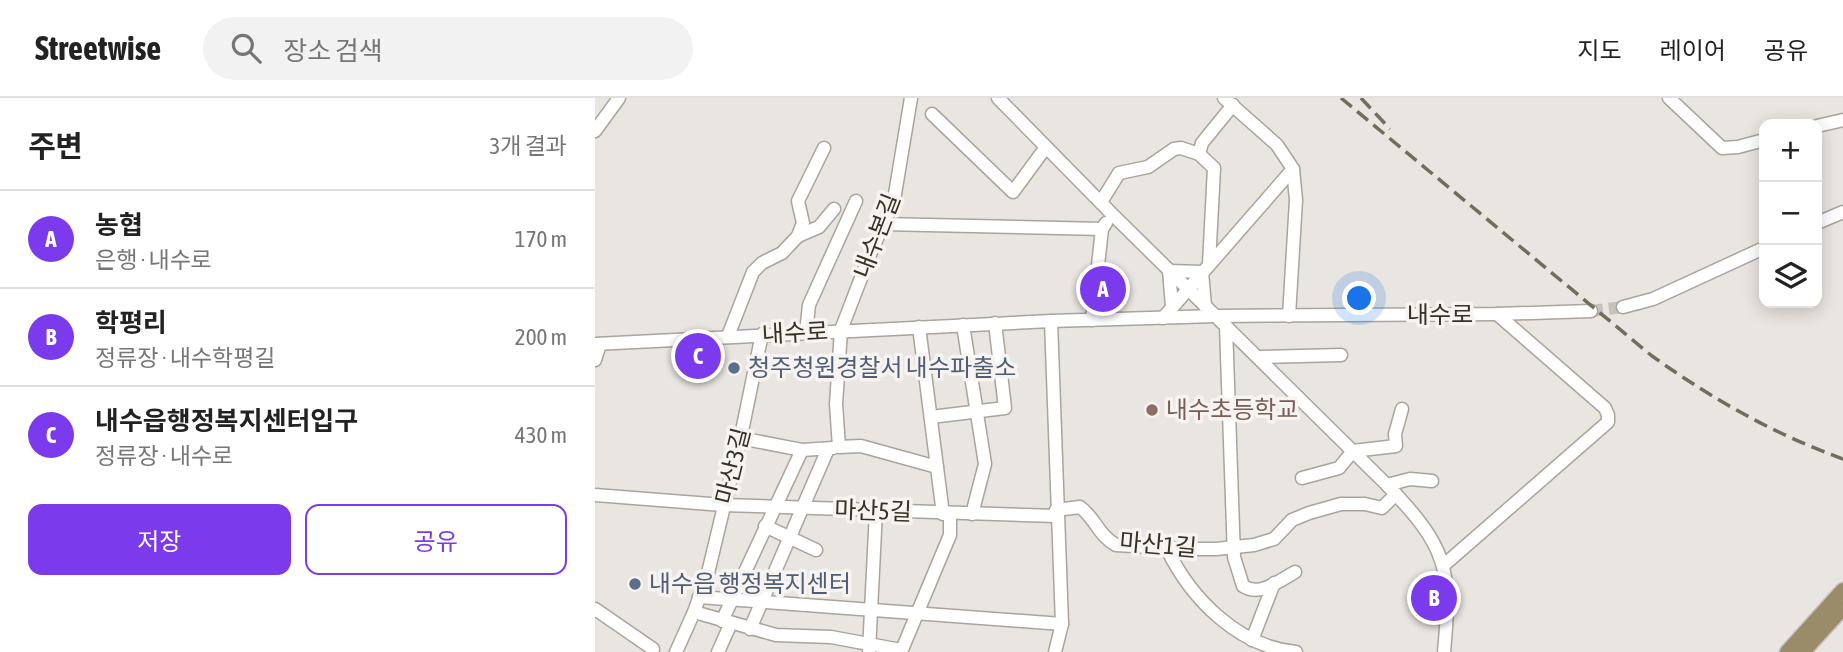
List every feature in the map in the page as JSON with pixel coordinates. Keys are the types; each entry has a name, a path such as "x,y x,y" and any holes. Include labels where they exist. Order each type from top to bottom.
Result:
{"main road":[{"path":"1803,652 1809,637 1843,590"},
{"path":"1787,652 1843,608"}],"street":[{"path":"595,131 619,98"},
{"name":"내수본길","path":"841,330 894,200 911,98"},
{"path":"998,98 1392,490 1433,540 1444,565 1448,594 1444,652"},
{"path":"1669,98 1723,148 1759,141"},
{"path":"1199,154 1202,143 1229,102 1277,145 1293,169 1296,200 1289,316"},
{"path":"932,114 1013,192 1046,147"},
{"path":"1822,126 1843,120"},
{"path":"728,336 753,272 762,263 782,253 798,236 803,223 798,201 824,148"},
{"path":"1101,202 1114,178 1124,170 1148,167 1174,149 1181,148 1199,154 1214,168 1211,197 1213,218 1205,268 1205,306"},
{"path":"1163,318 1293,169"},
{"name":"내수본길","path":"806,332 810,305 856,201"},
{"path":"798,236 819,227 834,209"},
{"path":"1822,221 1843,212"},
{"path":"1092,320 1102,229 1112,214"},
{"path":"883,224 1102,229"},
{"path":"1623,307 1653,299 1759,250"},
{"path":"1169,271 1205,268"},
{"path":"1169,271 1172,306"},
{"name":"내수로","path":"598,344 1051,321 1591,311"},
{"path":"1444,565 1608,422 1605,408 1497,314"},
{"path":"1051,321 1062,624 1055,652"},
{"path":"931,417 1005,408 995,323"},
{"path":"963,325 985,464 972,514"},
{"path":"1226,326 1234,557 1243,586 1250,591 1258,591 1295,572"},
{"name":"마산5길","path":"901,651 950,534 937,467 919,327"},
{"name":"마산5길","path":"750,629 803,508 834,448 841,330"},
{"name":"마산3길","path":"676,652 708,573 762,334"},
{"path":"595,360 598,344"},
{"path":"1258,357 1341,355"},
{"path":"1302,478 1339,468 1353,452 1396,446 1396,426 1402,410"},
{"name":"마산5길","path":"740,438 801,450 861,446 937,467"},
{"path":"718,652 731,600 801,450"},
{"path":"1392,490 1410,479 1432,481"},
{"name":"마산1길","path":"1056,513 1080,507 1108,541 1117,545 1216,549 1267,542 1291,520 1341,504 1365,504 1382,508 1392,490"},
{"name":"마산5길","path":"595,495 723,505 946,514 1056,513"},
{"path":"869,648 876,511"},
{"path":"765,526 816,550"},
{"path":"1167,549 1193,593 1252,640 1279,650 1296,652"},
{"path":"1252,640 1274,583"},
{"path":"699,597 1062,624"},
{"path":"595,610 653,649"},
{"path":"694,612 776,635 853,640 869,648 901,651"}],"tunnel":[{"path":"1591,311 1623,307"}],"railway":[{"path":"1341,98 1652,356 1744,414 1843,459"},
{"path":"1361,98 1390,129"}],"place":[{"name":"농협","path":"1103,289"},
{"name":"내수읍행정복지센터입구","path":"698,356"},
{"name":"청주청원경찰서 내수파출소","path":"734,368"},
{"name":"내수초등학교","path":"1152,410"},
{"name":"내수읍 행정복지센터","path":"635,584"},
{"name":"학평리","path":"1434,598"}]}
